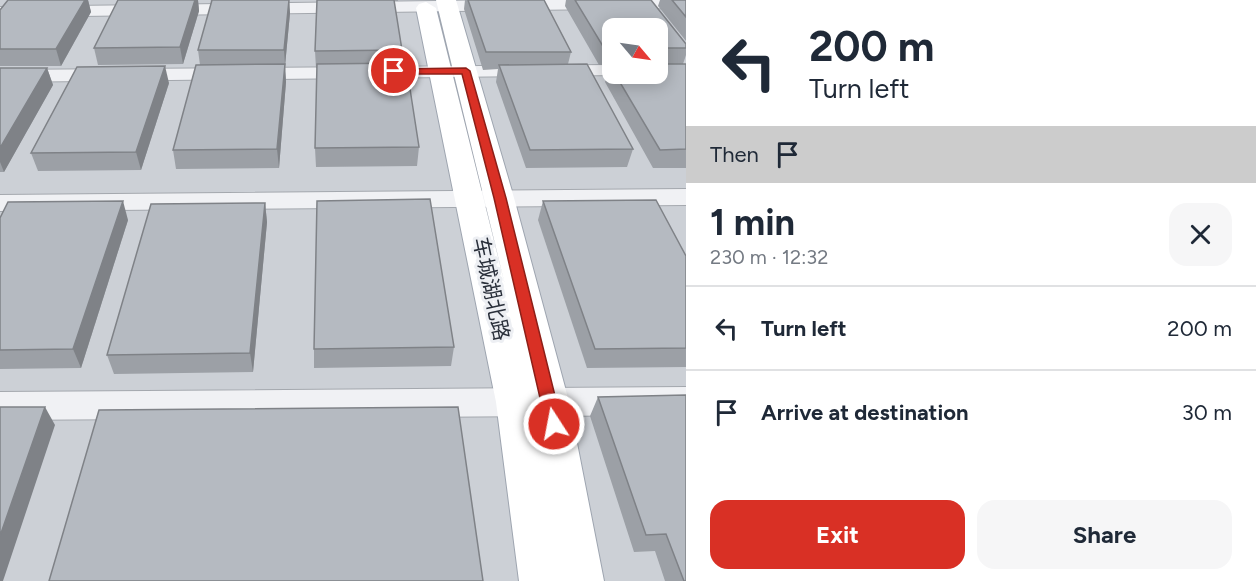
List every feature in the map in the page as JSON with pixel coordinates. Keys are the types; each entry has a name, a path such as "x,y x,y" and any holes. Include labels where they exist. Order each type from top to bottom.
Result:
{"main road":[{"name":"车城湖北路","path":"436,4 485,199 550,402 581,581"},
{"name":"车城湖北路","path":"485,199 542,581"}],"street":[{"path":"0,12 436,4 686,3"},
{"path":"0,76 602,71"},
{"path":"0,203 686,196"},
{"path":"0,406 686,401"}],"shaded area":[{"path":"0,0 686,0 686,581 0,581"}],"building":[{"path":"8,0 85,0 56,49 0,49 0,10"},
{"path":"118,0 195,0 180,47 94,48"},
{"path":"212,0 289,0 284,50 198,50"},
{"path":"317,0 394,0 402,50 315,51"},
{"path":"468,0 544,0 571,52 486,52"},
{"path":"575,0 651,0 665,18 602,18 602,45"},
{"path":"672,0 686,0 686,17"},
{"path":"668,21 686,44 686,48 668,48"},
{"path":"406,63 419,147 315,148 317,64"},
{"path":"285,64 277,149 173,150 196,65"},
{"path":"587,64 633,149 530,150 499,65"},
{"path":"668,64 686,64 686,149 660,150 621,84 668,84"},
{"path":"165,66 136,152 31,153 77,67"},
{"path":"0,68 47,68 0,148"},
{"path":"430,199 454,347 314,349 317,201"},
{"path":"656,200 686,256 686,348 595,349 543,201"},
{"path":"123,201 73,349 0,350 0,218 8,202"},
{"path":"265,203 250,353 107,355 151,204"},
{"path":"686,395 686,581 684,581 666,534 646,535 598,397"},
{"path":"0,407 45,407 0,536"},
{"path":"458,407 483,581 49,581 99,410"}],"route":[{"path":"394,71 466,71 500,198 554,424"}]}
